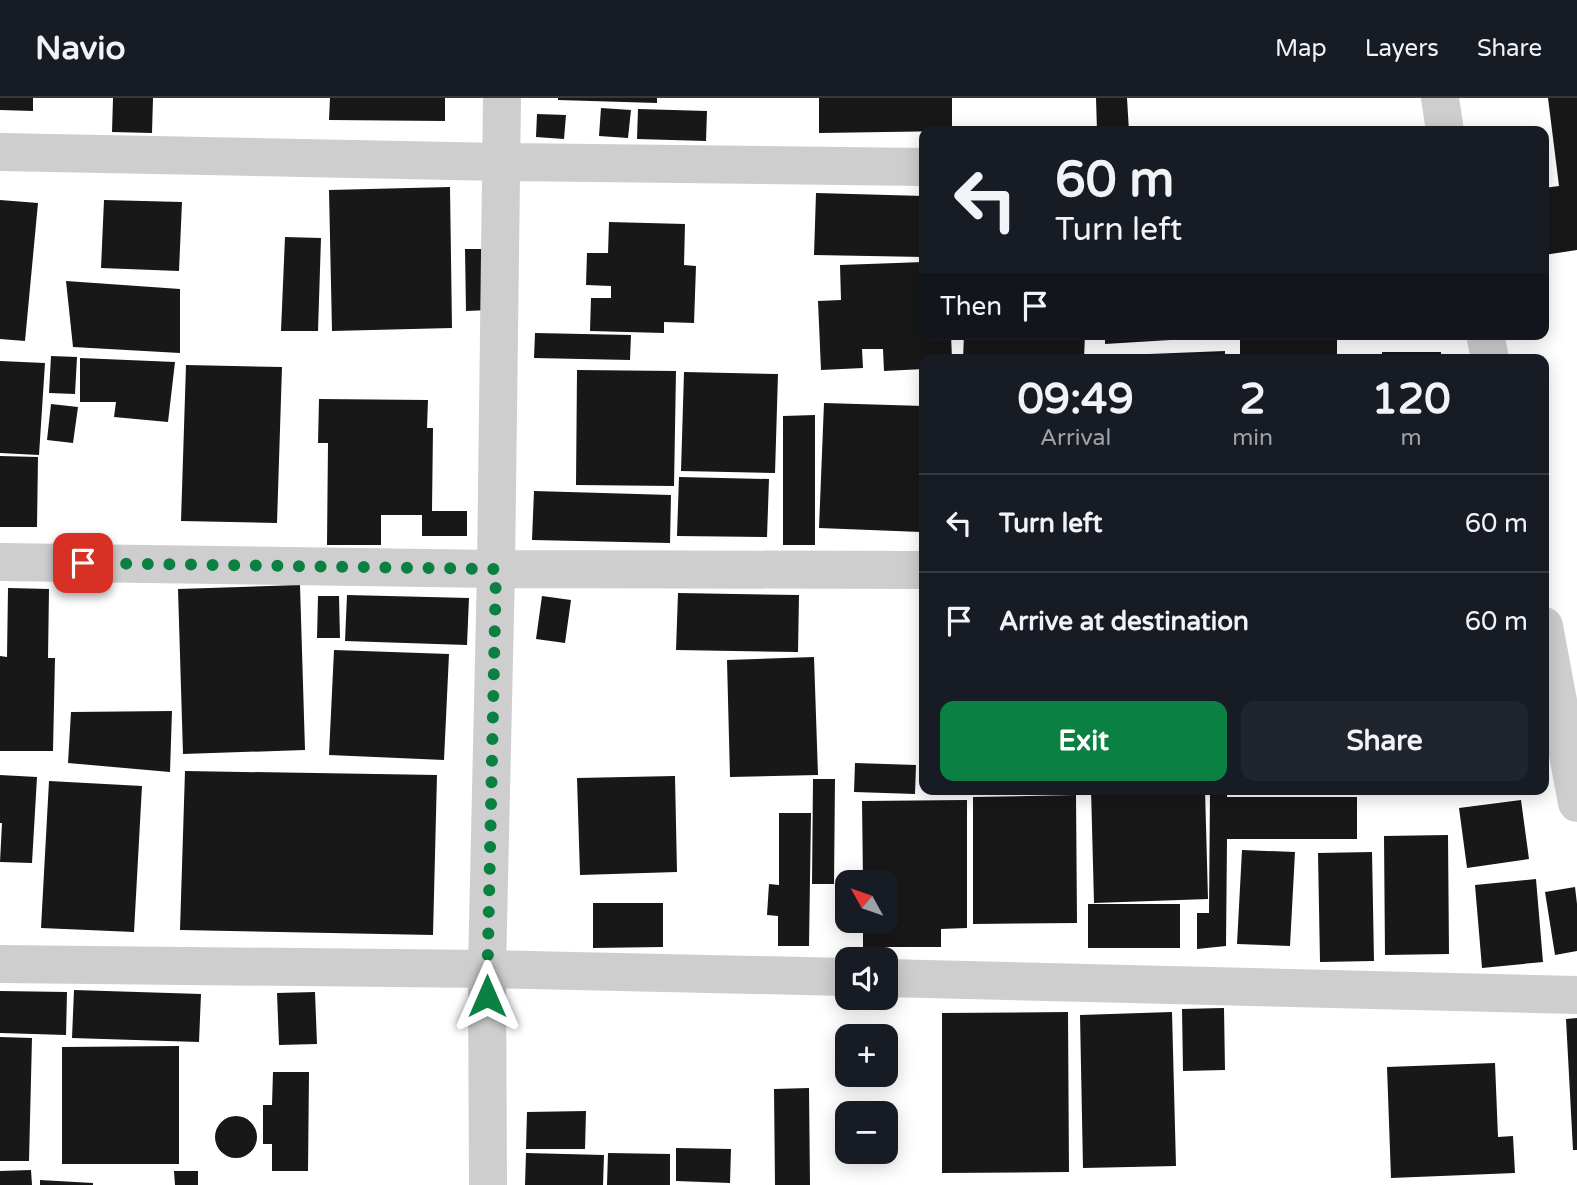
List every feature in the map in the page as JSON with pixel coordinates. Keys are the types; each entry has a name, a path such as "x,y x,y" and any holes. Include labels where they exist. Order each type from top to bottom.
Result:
{"street":[{"path":"488,1185 487,969 496,569 502,98"},
{"path":"1440,98 1445,126"},
{"path":"0,152 919,167"},
{"path":"0,562 496,569 919,570"},
{"path":"1549,652 1577,803"},
{"path":"0,964 487,969 835,977"},
{"path":"898,978 1577,995"}],"building":[{"path":"0,98 33,98 33,111 0,110"},
{"path":"113,98 153,98 152,133 112,132"},
{"path":"330,98 445,98 445,121 329,120"},
{"path":"657,98 657,103 558,100"},
{"path":"819,98 952,98 952,126 919,126 919,131 819,133"},
{"path":"1096,98 1127,98 1129,126 1097,126"},
{"path":"1548,98 1577,98 1577,250 1549,254 1549,187 1559,186"},
{"path":"601,108 631,110 628,138 599,136"},
{"path":"638,109 707,111 706,141 637,139"},
{"path":"537,114 566,115 564,139 536,137"},
{"path":"450,187 452,328 332,331 329,190"},
{"path":"816,193 919,196 919,257 814,255"},
{"path":"0,200 38,203 25,341 0,339"},
{"path":"104,200 182,202 179,271 101,268"},
{"path":"609,222 685,224 684,265 696,266 694,323 664,322 664,333 590,331 591,298 611,298 611,286 586,285 587,253 608,253"},
{"path":"285,237 321,238 318,331 281,331"},
{"path":"465,249 490,249 491,310 466,311"},
{"path":"919,262 919,340 951,340 952,354 919,354 919,369 884,371 883,349 862,349 863,368 821,370 818,301 841,300 840,265"},
{"path":"66,281 180,289 180,353 73,347"},
{"path":"535,333 631,335 630,360 534,358"},
{"path":"964,340 1085,340 1084,354 963,354"},
{"path":"1105,340 1170,340 1105,344"},
{"path":"1240,340 1337,340 1337,354 1240,354"},
{"path":"1225,351 1225,354 1149,354"},
{"path":"1382,352 1441,352 1441,354"},
{"path":"51,356 77,357 75,394 49,393"},
{"path":"80,358 175,362 168,422 114,417 116,402 80,402"},
{"path":"0,361 45,363 39,455 0,453"},
{"path":"186,365 282,367 277,523 181,521"},
{"path":"577,370 676,371 674,486 576,485"},
{"path":"684,372 778,374 775,473 681,471"},
{"path":"319,399 428,400 427,428 433,428 432,511 467,511 467,536 422,536 422,515 381,515 381,545 327,545 328,443 318,443"},
{"path":"824,403 919,406 919,532 819,528"},
{"path":"51,404 78,407 73,443 47,440"},
{"path":"815,415 815,545 783,545 783,416"},
{"path":"0,456 38,457 37,527 0,527"},
{"path":"679,477 769,479 767,537 677,536"},
{"path":"534,491 671,495 670,543 532,540"},
{"path":"300,585 305,750 183,754 178,589"},
{"path":"8,588 49,589 48,658 55,658 53,751 0,751 0,656 7,657"},
{"path":"678,593 799,595 798,652 676,650"},
{"path":"347,595 469,598 467,645 345,641"},
{"path":"318,596 339,596 340,638 317,638"},
{"path":"542,596 571,600 565,643 536,639"},
{"path":"334,650 449,654 444,760 329,755"},
{"path":"814,657 818,775 730,777 727,660"},
{"path":"172,711 170,772 68,763 71,712"},
{"path":"855,763 916,765 915,794 854,792"},
{"path":"185,771 437,775 433,935 180,930"},
{"path":"0,775 37,777 32,863 0,862"},
{"path":"675,776 677,872 580,875 577,778"},
{"path":"813,779 835,779 834,884 812,884"},
{"path":"49,781 142,786 134,932 41,928"},
{"path":"1076,795 1077,923 973,924 973,797"},
{"path":"1091,795 1205,795 1208,899 1094,903"},
{"path":"1210,795 1357,797 1357,839 1227,839 1226,946 1197,949 1197,913 1209,913"},
{"path":"967,800 967,928 941,929 941,947 863,947 863,933 898,933 898,870 863,870 862,801"},
{"path":"1521,800 1529,859 1467,868 1459,808"},
{"path":"779,813 811,813 809,946 778,946 778,916 767,915 769,884 779,885"},
{"path":"1448,835 1449,954 1385,955 1384,836"},
{"path":"1242,850 1295,852 1290,946 1237,944"},
{"path":"1372,852 1374,961 1320,962 1318,853"},
{"path":"1536,879 1543,962 1482,968 1475,885"},
{"path":"1575,887 1577,951 1555,955 1545,892"},
{"path":"593,903 663,903 663,947 593,948"},
{"path":"1088,904 1180,904 1180,948 1088,948"},
{"path":"74,990 201,994 199,1042 72,1038"},
{"path":"0,991 67,992 66,1035 0,1033"},
{"path":"315,992 317,1044 279,1045 277,993"},
{"path":"1224,1008 1225,1070 1183,1071 1182,1009"},
{"path":"1068,1012 1069,1172 942,1173 942,1013"},
{"path":"1172,1012 1176,1166 1083,1168 1080,1015"},
{"path":"1577,1018 1577,1150 1573,1150 1566,1019"},
{"path":"0,1037 32,1038 29,1161 0,1161"},
{"path":"179,1046 179,1164 62,1164 62,1047"},
{"path":"1495,1063 1498,1137 1513,1136 1515,1173 1391,1178 1387,1067"},
{"path":"273,1072 309,1072 308,1171 272,1171 272,1144 263,1144 263,1105 272,1105"},
{"path":"809,1088 810,1185 775,1185 774,1089"},
{"path":"586,1111 585,1149 526,1149 527,1112"},
{"path":"236,1116 251,1122 257,1137 251,1152 236,1158 221,1152 215,1137 221,1122"},
{"path":"676,1148 731,1149 730,1183 676,1181"},
{"path":"526,1153 604,1155 603,1185 525,1185"},
{"path":"608,1153 670,1154 670,1185 607,1185"},
{"path":"31,1170 32,1185 0,1185 0,1171"},
{"path":"174,1171 198,1171 198,1185 175,1185"},
{"path":"40,1180 93,1183 93,1185 40,1185"}],"route":[{"path":"83,563 496,569 487,996"}]}
